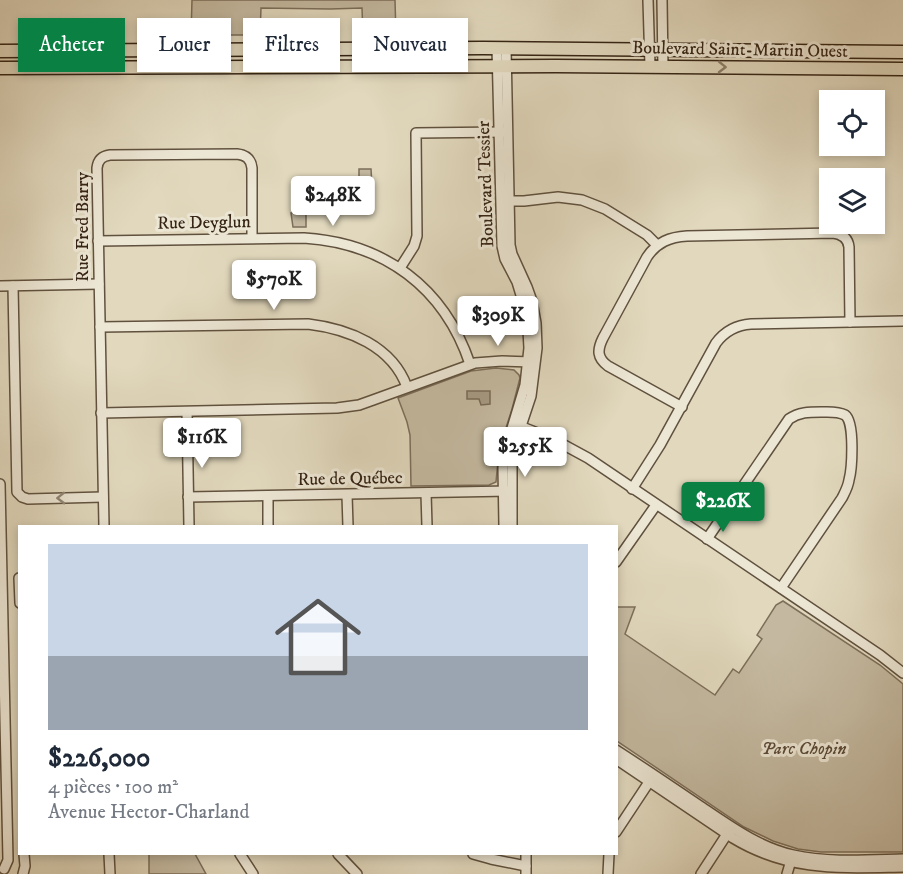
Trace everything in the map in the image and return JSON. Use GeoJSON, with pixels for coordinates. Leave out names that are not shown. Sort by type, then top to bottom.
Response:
{"type":"FeatureCollection","features":[{"type":"Feature","properties":{"kind":"main road","name":"Boulevard Saint-Martin Ouest"},"geometry":{"type":"LineString","coordinates":[[0,51],[502,48],[903,52]]}},
{"type":"Feature","properties":{"kind":"main road","name":"Boulevard Saint-Martin Ouest"},"geometry":{"type":"LineString","coordinates":[[0,68],[663,66],[903,69]]}},
{"type":"Feature","properties":{"kind":"street"},"geometry":{"type":"LineString","coordinates":[[648,0],[650,66]]}},
{"type":"Feature","properties":{"kind":"street"},"geometry":{"type":"LineString","coordinates":[[662,0],[663,66]]}},
{"type":"Feature","properties":{"kind":"street","name":"Boulevard Tessier"},"geometry":{"type":"LineString","coordinates":[[502,48],[505,201],[511,250],[527,287],[535,316],[537,338],[525,385],[504,525]]}},
{"type":"Feature","properties":{"kind":"street"},"geometry":{"type":"LineString","coordinates":[[400,268],[417,237],[416,133],[503,132]]}},
{"type":"Feature","properties":{"kind":"street","name":"Rue Fred Barry"},"geometry":{"type":"LineString","coordinates":[[104,525],[98,241],[98,166],[102,158],[110,155],[237,154],[244,156],[250,161],[252,168],[252,238]]}},
{"type":"Feature","properties":{"kind":"street"},"geometry":{"type":"LineString","coordinates":[[505,201],[570,197],[588,201],[647,235],[657,245]]}},
{"type":"Feature","properties":{"kind":"street"},"geometry":{"type":"LineString","coordinates":[[682,407],[608,366],[599,354],[603,338],[647,257],[657,245],[669,239],[687,236],[833,233],[842,235],[849,245],[850,322]]}},
{"type":"Feature","properties":{"kind":"street","name":"Rue Deyglun"},"geometry":{"type":"LineString","coordinates":[[98,241],[304,237],[334,241],[369,252],[400,268],[423,286],[439,305],[459,337],[470,364]]}},
{"type":"Feature","properties":{"kind":"street"},"geometry":{"type":"LineString","coordinates":[[0,286],[99,284]]}},
{"type":"Feature","properties":{"kind":"street"},"geometry":{"type":"LineString","coordinates":[[13,286],[16,487],[20,495],[28,499],[103,497]]}},
{"type":"Feature","properties":{"kind":"street"},"geometry":{"type":"LineString","coordinates":[[632,489],[655,454],[716,343],[731,329],[751,324],[903,321]]}},
{"type":"Feature","properties":{"kind":"street"},"geometry":{"type":"LineString","coordinates":[[100,327],[308,324],[330,327],[357,336],[380,352],[397,369],[407,387]]}},
{"type":"Feature","properties":{"kind":"street"},"geometry":{"type":"LineString","coordinates":[[101,413],[337,408],[365,403],[470,364],[486,361],[532,362]]}},
{"type":"Feature","properties":{"kind":"street"},"geometry":{"type":"LineString","coordinates":[[187,412],[189,525]]}},
{"type":"Feature","properties":{"kind":"street"},"geometry":{"type":"LineString","coordinates":[[707,538],[789,419],[803,412],[835,412],[845,415],[850,422],[851,432],[851,473],[848,486],[781,588]]}},
{"type":"Feature","properties":{"kind":"street"},"geometry":{"type":"LineString","coordinates":[[518,425],[546,435],[573,450],[781,588],[903,673]]}},
{"type":"Feature","properties":{"kind":"street"},"geometry":{"type":"LineString","coordinates":[[0,484],[8,860],[4,869]]}},
{"type":"Feature","properties":{"kind":"street","name":"Boulevard Tessier"},"geometry":{"type":"LineString","coordinates":[[508,491],[512,525]]}},
{"type":"Feature","properties":{"kind":"street","name":"Rue de Québec"},"geometry":{"type":"LineString","coordinates":[[188,497],[508,491]]}},
{"type":"Feature","properties":{"kind":"street"},"geometry":{"type":"LineString","coordinates":[[426,493],[427,525]]}},
{"type":"Feature","properties":{"kind":"street"},"geometry":{"type":"LineString","coordinates":[[347,495],[348,525]]}},
{"type":"Feature","properties":{"kind":"street"},"geometry":{"type":"LineString","coordinates":[[268,496],[268,525]]}},
{"type":"Feature","properties":{"kind":"street"},"geometry":{"type":"LineString","coordinates":[[618,559],[656,505]]}},
{"type":"Feature","properties":{"kind":"street"},"geometry":{"type":"LineString","coordinates":[[1,579],[18,578]]}},
{"type":"Feature","properties":{"kind":"street"},"geometry":{"type":"LineString","coordinates":[[618,752],[652,778],[761,853],[791,858],[831,860],[872,867],[903,867]]}},
{"type":"Feature","properties":{"kind":"street"},"geometry":{"type":"LineString","coordinates":[[618,760],[652,778]]}},
{"type":"Feature","properties":{"kind":"street"},"geometry":{"type":"LineString","coordinates":[[618,829],[652,778]]}},
{"type":"Feature","properties":{"kind":"street"},"geometry":{"type":"LineString","coordinates":[[701,874],[729,831]]}},
{"type":"Feature","properties":{"kind":"street"},"geometry":{"type":"LineString","coordinates":[[23,874],[24,855]]}},
{"type":"Feature","properties":{"kind":"street"},"geometry":{"type":"LineString","coordinates":[[109,855],[110,874]]}},
{"type":"Feature","properties":{"kind":"street"},"geometry":{"type":"LineString","coordinates":[[241,855],[253,874]]}},
{"type":"Feature","properties":{"kind":"street"},"geometry":{"type":"LineString","coordinates":[[339,855],[357,874]]}},
{"type":"Feature","properties":{"kind":"street"},"geometry":{"type":"LineString","coordinates":[[476,855],[526,870]]}},
{"type":"Feature","properties":{"kind":"street"},"geometry":{"type":"LineString","coordinates":[[608,874],[609,855]]}},
{"type":"Feature","properties":{"kind":"street"},"geometry":{"type":"LineString","coordinates":[[787,874],[791,858]]}},
{"type":"Feature","properties":{"kind":"street"},"geometry":{"type":"LineString","coordinates":[[872,867],[903,859]]}},
{"type":"Feature","properties":{"kind":"green space"},"geometry":{"type":"Polygon","coordinates":[[[192,0],[395,0],[396,18],[362,18],[362,8],[261,8],[261,18],[243,18],[243,35],[231,35],[231,18],[191,18],[192,0]]]}},
{"type":"Feature","properties":{"kind":"green space"},"geometry":{"type":"Polygon","coordinates":[[[359,169],[371,169],[372,186],[359,186],[359,169]]]}},
{"type":"Feature","properties":{"kind":"green space"},"geometry":{"type":"Polygon","coordinates":[[[291,213],[306,213],[306,227],[293,227],[291,213]]]}},
{"type":"Feature","properties":{"kind":"green space"},"geometry":{"type":"Polygon","coordinates":[[[496,368],[514,370],[520,378],[499,450],[496,482],[489,485],[411,486],[410,435],[398,398],[471,371],[496,368]]]}},
{"type":"Feature","properties":{"kind":"green space","name":"Parc Chopin"},"geometry":{"type":"Polygon","coordinates":[[[783,601],[880,665],[903,684],[903,852],[821,852],[798,849],[773,841],[744,827],[618,742],[618,607],[635,607],[625,634],[715,695],[733,669],[739,673],[762,639],[757,635],[776,605],[783,601]]]}},
{"type":"Feature","properties":{"kind":"green space"},"geometry":{"type":"Polygon","coordinates":[[[149,855],[196,855],[206,874],[149,874],[149,855]]]}},
{"type":"Feature","properties":{"kind":"shaded area"},"geometry":{"type":"Polygon","coordinates":[[[467,391],[490,391],[490,404],[481,405],[479,399],[467,399],[467,391]]]}}]}
